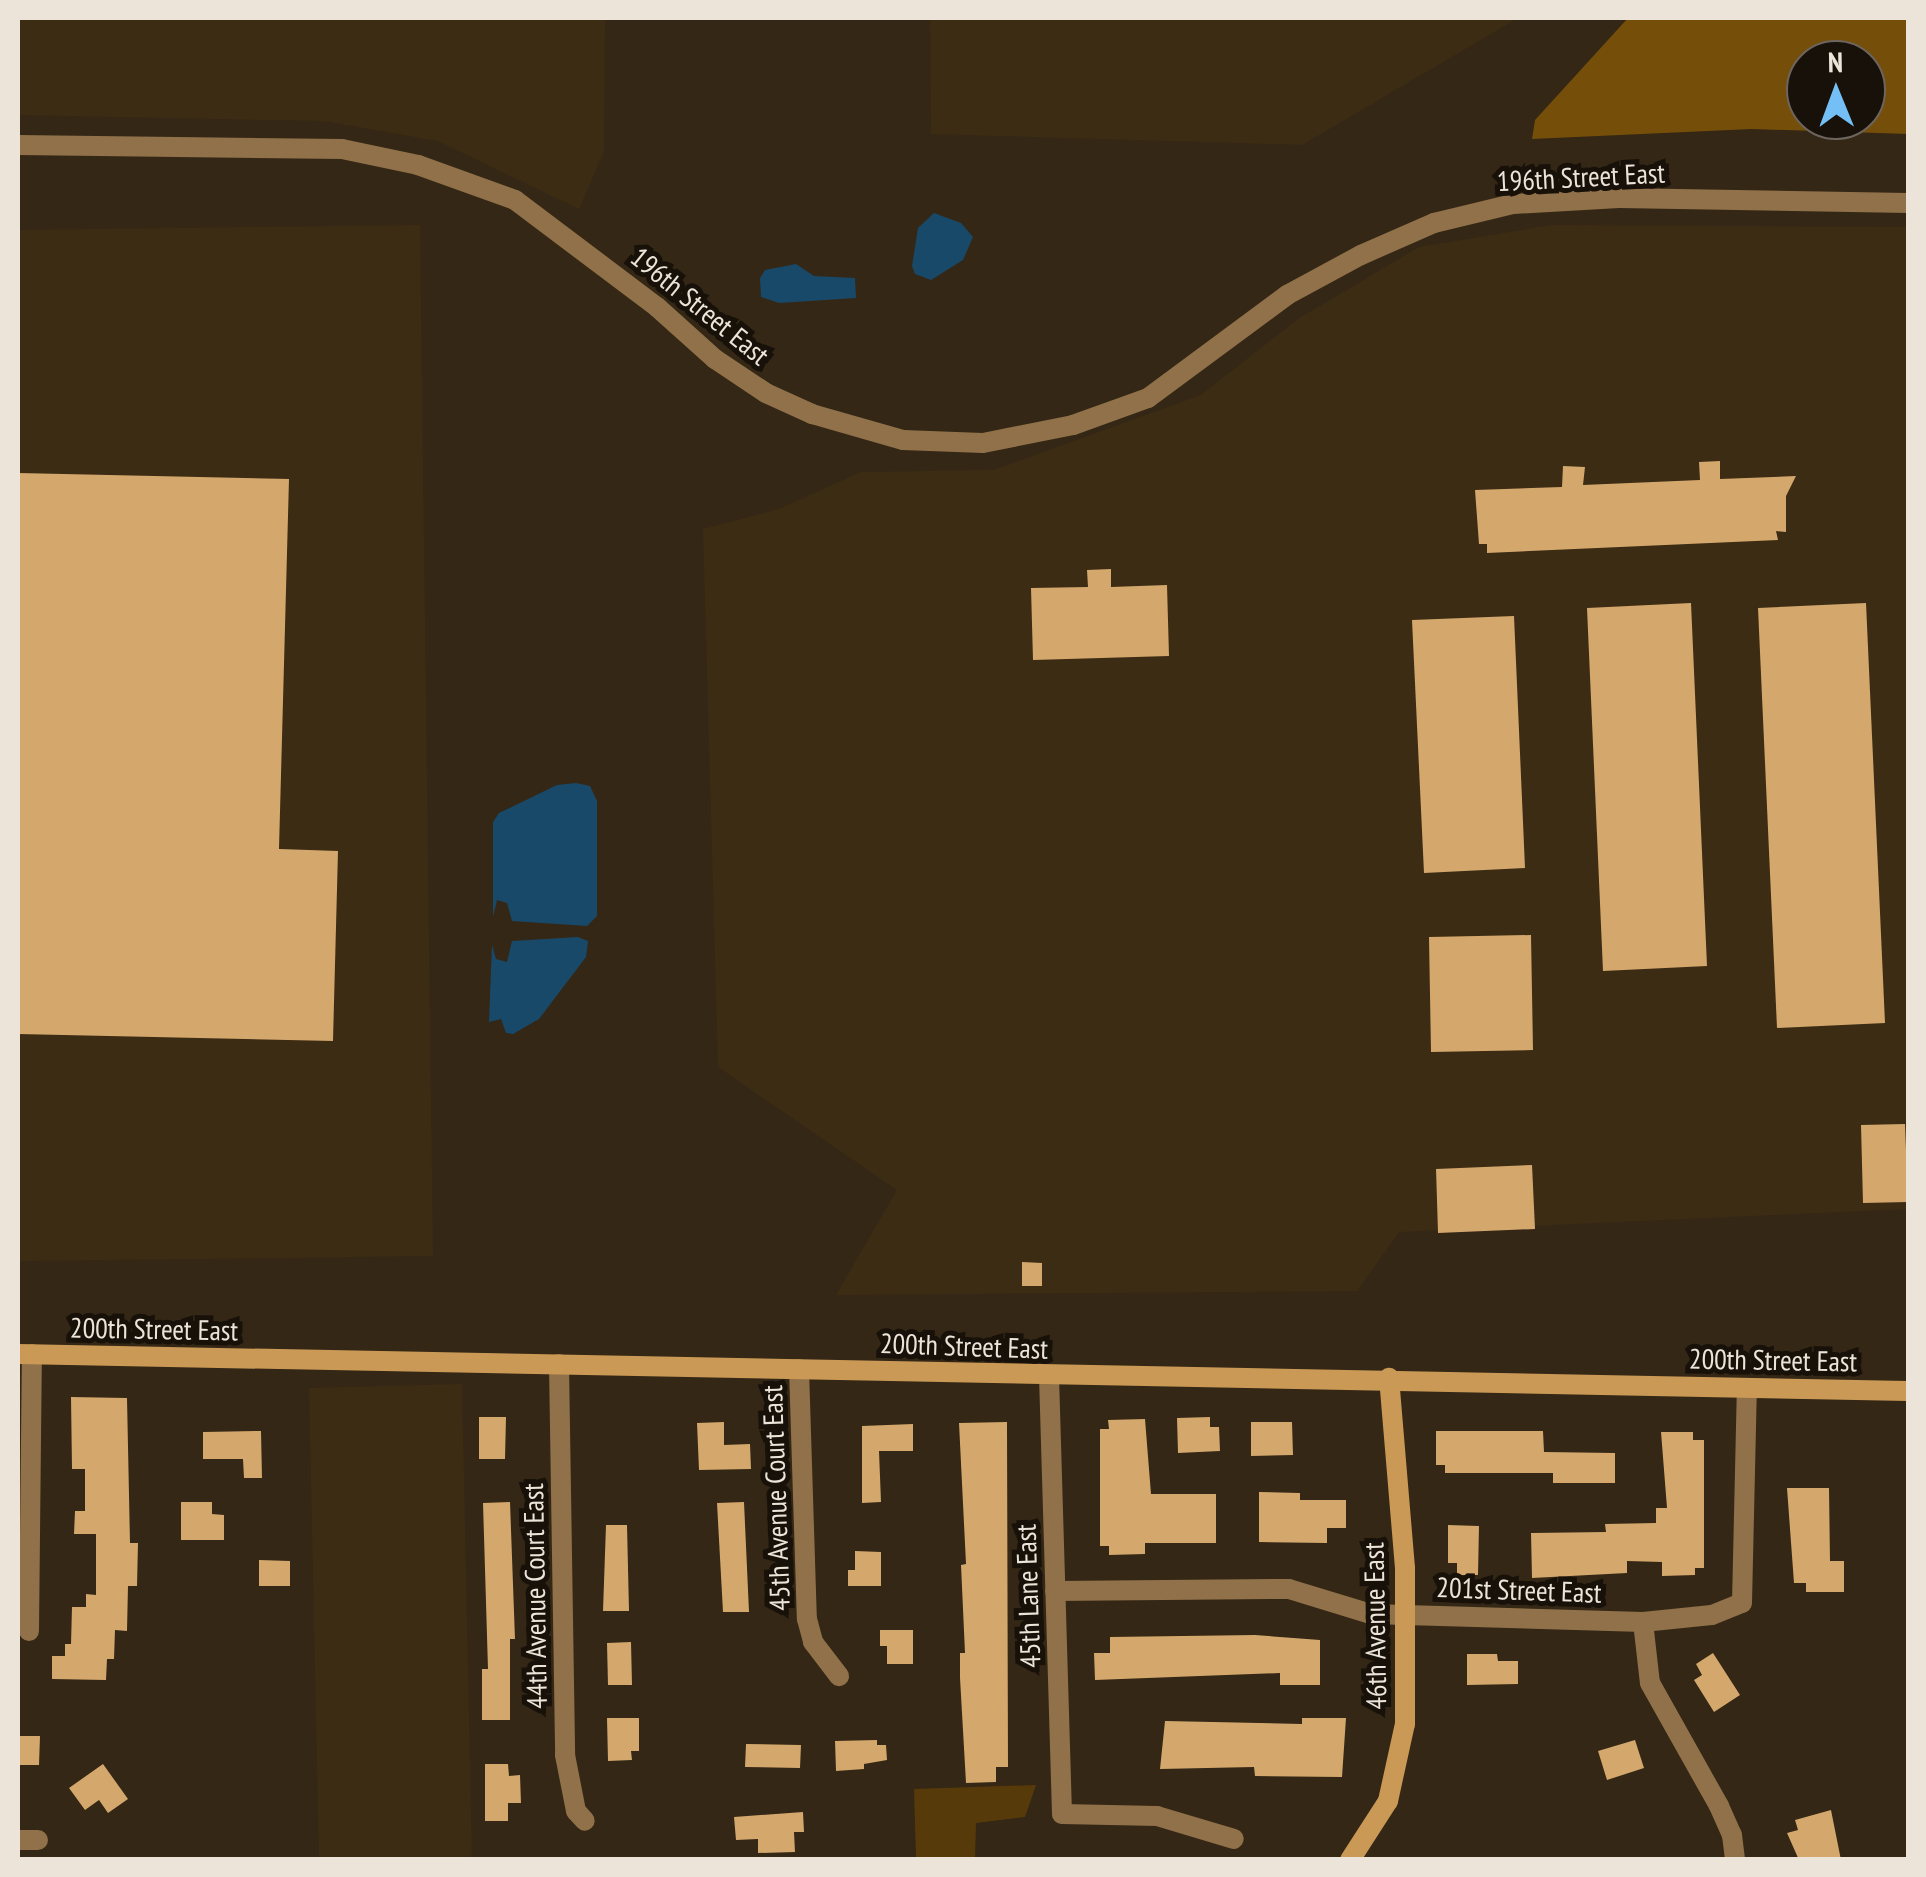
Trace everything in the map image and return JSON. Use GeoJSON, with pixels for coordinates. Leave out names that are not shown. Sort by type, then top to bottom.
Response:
{"type":"FeatureCollection","features":[{"type":"Feature","properties":{"kind":"street","name":"196th Street East"},"geometry":{"type":"LineString","coordinates":[[18,145],[342,149],[418,165],[515,200],[628,284],[715,360],[766,393],[812,414],[902,440],[967,442],[1072,425],[1148,398],[1287,296],[1360,254],[1434,222],[1513,204],[1619,198],[1908,204]]}},
{"type":"Feature","properties":{"kind":"street","name":"200th Street East"},"geometry":{"type":"LineString","coordinates":[[25,1354],[1908,1391]]}},
{"type":"Feature","properties":{"kind":"street"},"geometry":{"type":"LineString","coordinates":[[25,1354],[29,1631]]}},
{"type":"Feature","properties":{"kind":"street","name":"44th Avenue Court East"},"geometry":{"type":"LineString","coordinates":[[559,1364],[565,1755],[576,1811],[585,1822]]}},
{"type":"Feature","properties":{"kind":"street","name":"45th Avenue Court East"},"geometry":{"type":"LineString","coordinates":[[799,1369],[806,1620],[813,1642],[839,1676]]}},
{"type":"Feature","properties":{"kind":"street","name":"45th Lane East"},"geometry":{"type":"LineString","coordinates":[[1049,1376],[1062,1814],[1157,1816],[1234,1840]]}},
{"type":"Feature","properties":{"kind":"street","name":"46th Avenue East"},"geometry":{"type":"LineString","coordinates":[[1350,1860],[1388,1801],[1404,1724],[1407,1614],[1389,1378]]}},
{"type":"Feature","properties":{"kind":"street","name":"201st Street East"},"geometry":{"type":"LineString","coordinates":[[1056,1590],[1289,1589],[1371,1614],[1643,1622],[1712,1615],[1742,1603],[1746,1388]]}},
{"type":"Feature","properties":{"kind":"street"},"geometry":{"type":"LineString","coordinates":[[1643,1622],[1650,1682],[1732,1834],[1735,1860]]}},
{"type":"Feature","properties":{"kind":"shaded area"},"geometry":{"type":"Polygon","coordinates":[[[18,18],[605,18],[604,151],[579,209],[438,141],[324,121],[18,115],[18,18]]]}},
{"type":"Feature","properties":{"kind":"shaded area"},"geometry":{"type":"Polygon","coordinates":[[[930,18],[1518,18],[1302,145],[931,134],[930,18]]]}},
{"type":"Feature","properties":{"kind":"shaded area"},"geometry":{"type":"Polygon","coordinates":[[[1628,18],[1908,18],[1908,134],[1886,133],[1886,40],[1786,40],[1786,130],[1532,139],[1535,120],[1628,18]]]}},
{"type":"Feature","properties":{"kind":"shaded area"},"geometry":{"type":"Polygon","coordinates":[[[420,225],[433,1256],[18,1261],[18,230],[420,225]]]}},
{"type":"Feature","properties":{"kind":"shaded area"},"geometry":{"type":"Polygon","coordinates":[[[1551,225],[1908,227],[1908,1209],[1399,1232],[1357,1291],[836,1295],[897,1190],[718,1067],[703,529],[779,509],[861,472],[994,470],[1201,395],[1298,319],[1419,247],[1551,225]]]}},
{"type":"Feature","properties":{"kind":"shaded area"},"geometry":{"type":"Polygon","coordinates":[[[462,1384],[472,1859],[319,1859],[309,1388],[462,1384]]]}},
{"type":"Feature","properties":{"kind":"shaded area"},"geometry":{"type":"Polygon","coordinates":[[[1036,1785],[1025,1817],[976,1823],[975,1859],[916,1859],[914,1789],[1036,1785]]]}},
{"type":"Feature","properties":{"kind":"water"},"geometry":{"type":"Polygon","coordinates":[[[934,213],[961,223],[973,237],[963,260],[931,280],[915,274],[912,266],[918,228],[934,213]]]}},
{"type":"Feature","properties":{"kind":"water"},"geometry":{"type":"Polygon","coordinates":[[[796,264],[814,276],[855,278],[856,298],[779,303],[761,297],[760,278],[765,270],[796,264]]]}},
{"type":"Feature","properties":{"kind":"water"},"geometry":{"type":"Polygon","coordinates":[[[557,785],[590,786],[597,801],[597,916],[587,926],[512,921],[507,903],[497,900],[493,917],[493,822],[499,813],[557,785]]]}},
{"type":"Feature","properties":{"kind":"water"},"geometry":{"type":"Polygon","coordinates":[[[578,937],[588,941],[586,957],[539,1019],[513,1034],[506,1033],[501,1019],[489,1022],[492,945],[496,959],[507,962],[512,941],[578,937]]]}},
{"type":"Feature","properties":{"kind":"building"},"geometry":{"type":"Polygon","coordinates":[[[1720,461],[1720,479],[1796,476],[1786,496],[1786,532],[1776,531],[1778,540],[1487,553],[1487,544],[1479,544],[1475,490],[1562,487],[1563,466],[1585,467],[1583,485],[1700,480],[1699,462],[1720,461]]]}},
{"type":"Feature","properties":{"kind":"building"},"geometry":{"type":"Polygon","coordinates":[[[18,473],[289,479],[279,849],[338,851],[333,1041],[18,1034],[18,473]]]}},
{"type":"Feature","properties":{"kind":"building"},"geometry":{"type":"Polygon","coordinates":[[[1111,569],[1111,587],[1167,585],[1169,656],[1033,660],[1031,588],[1088,587],[1087,570],[1111,569]]]}},
{"type":"Feature","properties":{"kind":"building"},"geometry":{"type":"Polygon","coordinates":[[[1691,603],[1707,966],[1603,971],[1587,608],[1691,603]]]}},
{"type":"Feature","properties":{"kind":"building"},"geometry":{"type":"Polygon","coordinates":[[[1866,603],[1885,1023],[1777,1028],[1758,608],[1866,603]]]}},
{"type":"Feature","properties":{"kind":"building"},"geometry":{"type":"Polygon","coordinates":[[[1514,616],[1525,868],[1424,873],[1412,620],[1514,616]]]}},
{"type":"Feature","properties":{"kind":"building"},"geometry":{"type":"Polygon","coordinates":[[[1531,935],[1533,1050],[1431,1052],[1429,937],[1531,935]]]}},
{"type":"Feature","properties":{"kind":"building"},"geometry":{"type":"Polygon","coordinates":[[[1905,1124],[1908,1202],[1863,1203],[1861,1125],[1905,1124]]]}},
{"type":"Feature","properties":{"kind":"building"},"geometry":{"type":"Polygon","coordinates":[[[1532,1165],[1535,1229],[1438,1233],[1436,1169],[1532,1165]]]}},
{"type":"Feature","properties":{"kind":"building"},"geometry":{"type":"Polygon","coordinates":[[[1022,1262],[1042,1263],[1042,1286],[1022,1286],[1022,1262]]]}},
{"type":"Feature","properties":{"kind":"building"},"geometry":{"type":"Polygon","coordinates":[[[71,1397],[127,1398],[130,1543],[138,1543],[137,1586],[128,1586],[127,1631],[115,1630],[114,1659],[107,1659],[106,1680],[52,1679],[52,1656],[65,1656],[65,1644],[71,1644],[72,1607],[86,1607],[86,1594],[96,1595],[96,1534],[74,1534],[75,1511],[85,1511],[85,1469],[72,1469],[71,1397]]]}},
{"type":"Feature","properties":{"kind":"building"},"geometry":{"type":"Polygon","coordinates":[[[479,1417],[506,1417],[505,1459],[479,1459],[479,1417]]]}},
{"type":"Feature","properties":{"kind":"building"},"geometry":{"type":"Polygon","coordinates":[[[1210,1417],[1210,1427],[1219,1427],[1220,1451],[1178,1453],[1177,1418],[1210,1417]]]}},
{"type":"Feature","properties":{"kind":"building"},"geometry":{"type":"Polygon","coordinates":[[[1145,1419],[1151,1494],[1216,1494],[1216,1543],[1145,1543],[1145,1554],[1109,1555],[1109,1546],[1100,1546],[1100,1429],[1109,1429],[1108,1420],[1145,1419]]]}},
{"type":"Feature","properties":{"kind":"building"},"geometry":{"type":"Polygon","coordinates":[[[724,1422],[724,1445],[750,1444],[751,1469],[699,1470],[697,1423],[724,1422]]]}},
{"type":"Feature","properties":{"kind":"building"},"geometry":{"type":"Polygon","coordinates":[[[1007,1422],[1008,1767],[996,1767],[996,1782],[966,1783],[960,1653],[965,1653],[961,1565],[966,1564],[959,1423],[1007,1422]]]}},
{"type":"Feature","properties":{"kind":"building"},"geometry":{"type":"Polygon","coordinates":[[[1251,1422],[1292,1422],[1293,1455],[1251,1456],[1251,1422]]]}},
{"type":"Feature","properties":{"kind":"building"},"geometry":{"type":"Polygon","coordinates":[[[913,1424],[913,1451],[879,1451],[881,1502],[862,1503],[862,1426],[913,1424]]]}},
{"type":"Feature","properties":{"kind":"building"},"geometry":{"type":"Polygon","coordinates":[[[261,1431],[262,1478],[244,1478],[243,1459],[203,1459],[203,1432],[261,1431]]]}},
{"type":"Feature","properties":{"kind":"building"},"geometry":{"type":"Polygon","coordinates":[[[1436,1431],[1543,1431],[1544,1452],[1615,1453],[1615,1483],[1553,1483],[1553,1473],[1445,1473],[1445,1465],[1436,1465],[1436,1431]]]}},
{"type":"Feature","properties":{"kind":"building"},"geometry":{"type":"Polygon","coordinates":[[[1661,1432],[1693,1432],[1693,1440],[1704,1440],[1704,1568],[1695,1568],[1695,1575],[1662,1576],[1662,1562],[1627,1561],[1627,1573],[1532,1578],[1531,1533],[1606,1532],[1605,1524],[1656,1523],[1656,1508],[1667,1508],[1661,1432]]]}},
{"type":"Feature","properties":{"kind":"building"},"geometry":{"type":"Polygon","coordinates":[[[1787,1488],[1829,1488],[1830,1561],[1844,1561],[1844,1592],[1806,1592],[1806,1583],[1794,1583],[1787,1488]]]}},
{"type":"Feature","properties":{"kind":"building"},"geometry":{"type":"Polygon","coordinates":[[[1259,1492],[1300,1493],[1300,1500],[1346,1500],[1346,1528],[1327,1528],[1327,1543],[1259,1542],[1259,1492]]]}},
{"type":"Feature","properties":{"kind":"building"},"geometry":{"type":"Polygon","coordinates":[[[181,1502],[212,1502],[212,1514],[224,1515],[224,1540],[181,1540],[181,1502]]]}},
{"type":"Feature","properties":{"kind":"building"},"geometry":{"type":"Polygon","coordinates":[[[510,1502],[515,1639],[510,1639],[510,1720],[482,1720],[482,1669],[488,1669],[483,1503],[510,1502]]]}},
{"type":"Feature","properties":{"kind":"building"},"geometry":{"type":"Polygon","coordinates":[[[744,1502],[749,1612],[723,1612],[717,1503],[744,1502]]]}},
{"type":"Feature","properties":{"kind":"building"},"geometry":{"type":"Polygon","coordinates":[[[606,1525],[627,1525],[629,1611],[603,1611],[606,1525]]]}},
{"type":"Feature","properties":{"kind":"building"},"geometry":{"type":"Polygon","coordinates":[[[1448,1525],[1479,1526],[1478,1575],[1457,1575],[1457,1563],[1448,1563],[1448,1525]]]}},
{"type":"Feature","properties":{"kind":"building"},"geometry":{"type":"Polygon","coordinates":[[[855,1551],[881,1552],[881,1586],[848,1586],[848,1570],[855,1570],[855,1551]]]}},
{"type":"Feature","properties":{"kind":"building"},"geometry":{"type":"Polygon","coordinates":[[[259,1560],[290,1561],[290,1586],[259,1586],[259,1560]]]}},
{"type":"Feature","properties":{"kind":"building"},"geometry":{"type":"Polygon","coordinates":[[[880,1630],[913,1630],[913,1664],[887,1664],[887,1646],[880,1646],[880,1630]]]}},
{"type":"Feature","properties":{"kind":"building"},"geometry":{"type":"Polygon","coordinates":[[[1255,1635],[1320,1640],[1320,1685],[1280,1685],[1280,1673],[1095,1680],[1094,1653],[1110,1653],[1110,1637],[1255,1635]]]}},
{"type":"Feature","properties":{"kind":"building"},"geometry":{"type":"Polygon","coordinates":[[[631,1642],[632,1685],[608,1685],[607,1643],[631,1642]]]}},
{"type":"Feature","properties":{"kind":"building"},"geometry":{"type":"Polygon","coordinates":[[[1713,1653],[1740,1695],[1714,1712],[1694,1680],[1702,1675],[1696,1664],[1713,1653]]]}},
{"type":"Feature","properties":{"kind":"building"},"geometry":{"type":"Polygon","coordinates":[[[1467,1654],[1497,1654],[1498,1661],[1518,1661],[1518,1684],[1467,1685],[1467,1654]]]}},
{"type":"Feature","properties":{"kind":"building"},"geometry":{"type":"Polygon","coordinates":[[[607,1718],[639,1718],[639,1751],[631,1751],[632,1760],[608,1761],[607,1718]]]}},
{"type":"Feature","properties":{"kind":"building"},"geometry":{"type":"Polygon","coordinates":[[[1302,1718],[1346,1718],[1342,1777],[1255,1776],[1254,1767],[1160,1769],[1165,1721],[1302,1724],[1302,1718]]]}},
{"type":"Feature","properties":{"kind":"building"},"geometry":{"type":"Polygon","coordinates":[[[18,1736],[40,1736],[39,1765],[18,1765],[18,1736]]]}},
{"type":"Feature","properties":{"kind":"building"},"geometry":{"type":"Polygon","coordinates":[[[877,1740],[877,1745],[886,1745],[887,1760],[864,1764],[864,1769],[836,1771],[835,1741],[877,1740]]]}},
{"type":"Feature","properties":{"kind":"building"},"geometry":{"type":"Polygon","coordinates":[[[1635,1740],[1644,1768],[1607,1780],[1598,1751],[1635,1740]]]}},
{"type":"Feature","properties":{"kind":"building"},"geometry":{"type":"Polygon","coordinates":[[[746,1744],[801,1745],[800,1768],[745,1767],[746,1744]]]}},
{"type":"Feature","properties":{"kind":"building"},"geometry":{"type":"Polygon","coordinates":[[[103,1764],[128,1799],[108,1813],[99,1800],[85,1810],[69,1788],[103,1764]]]}},
{"type":"Feature","properties":{"kind":"building"},"geometry":{"type":"Polygon","coordinates":[[[485,1764],[508,1764],[509,1776],[520,1775],[521,1803],[508,1803],[508,1821],[485,1821],[485,1764]]]}},
{"type":"Feature","properties":{"kind":"building"},"geometry":{"type":"Polygon","coordinates":[[[1831,1810],[1841,1860],[1799,1860],[1787,1833],[1798,1830],[1795,1820],[1831,1810]]]}},
{"type":"Feature","properties":{"kind":"building"},"geometry":{"type":"Polygon","coordinates":[[[803,1812],[804,1832],[794,1832],[795,1852],[758,1853],[758,1839],[736,1840],[734,1817],[803,1812]]]}}]}
